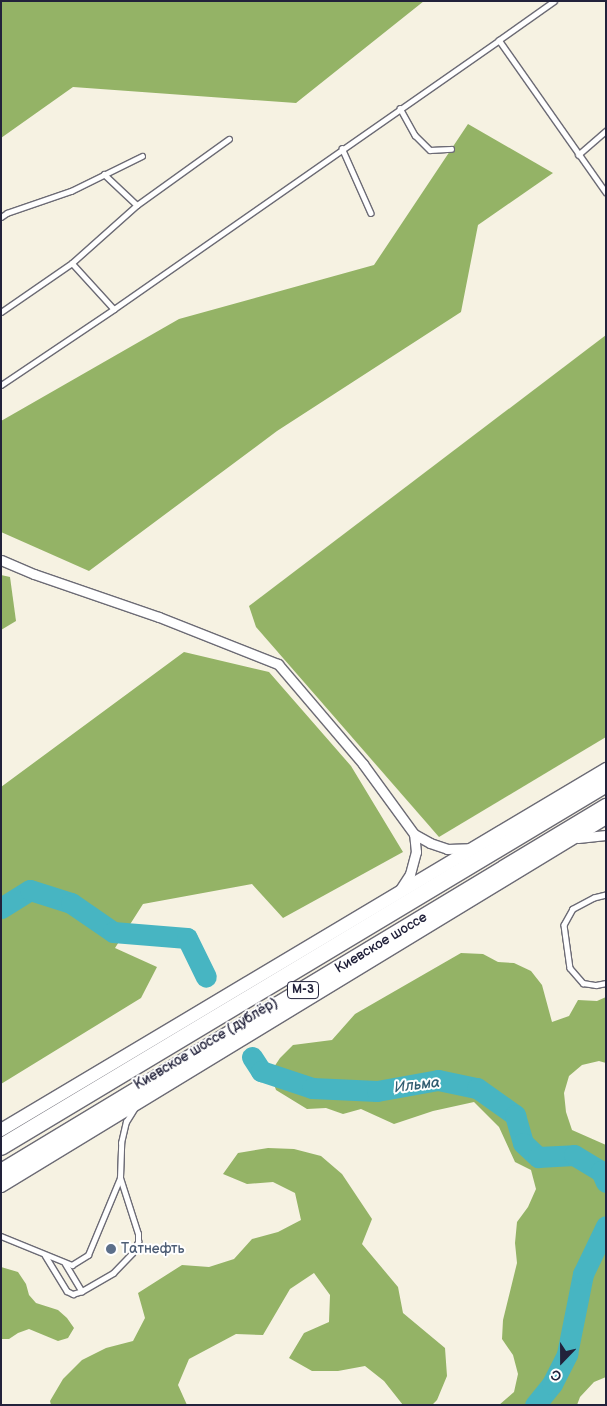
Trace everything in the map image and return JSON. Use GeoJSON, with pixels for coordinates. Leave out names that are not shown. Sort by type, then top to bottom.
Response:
{"type":"FeatureCollection","features":[{"type":"Feature","properties":{"kind":"highway","name":"Киевское шоссе"},"geometry":{"type":"LineString","coordinates":[[1,1147],[606,784]]}},
{"type":"Feature","properties":{"kind":"highway","name":"Киевское шоссе"},"geometry":{"type":"LineString","coordinates":[[1,1172],[568,835],[606,807]]}},
{"type":"Feature","properties":{"kind":"main road"},"geometry":{"type":"LineString","coordinates":[[1,1130],[470,848],[606,769]]}},
{"type":"Feature","properties":{"kind":"main road"},"geometry":{"type":"LineString","coordinates":[[568,835],[606,818]]}},
{"type":"Feature","properties":{"kind":"main road","name":"Киевское шоссе (дублёр)"},"geometry":{"type":"LineString","coordinates":[[1,1186],[494,886],[568,835]]}},
{"type":"Feature","properties":{"kind":"street"},"geometry":{"type":"LineString","coordinates":[[1,560],[34,574],[159,617],[278,664],[363,764],[414,834],[430,843],[447,849],[470,848]]}},
{"type":"Feature","properties":{"kind":"street"},"geometry":{"type":"LineString","coordinates":[[398,891],[410,874],[416,852],[414,834]]}},
{"type":"Feature","properties":{"kind":"street"},"geometry":{"type":"LineString","coordinates":[[568,835],[606,835]]}},
{"type":"Feature","properties":{"kind":"lane"},"geometry":{"type":"LineString","coordinates":[[1,385],[114,309],[554,1]]}},
{"type":"Feature","properties":{"kind":"lane"},"geometry":{"type":"LineString","coordinates":[[498,40],[606,192]]}},
{"type":"Feature","properties":{"kind":"lane"},"geometry":{"type":"LineString","coordinates":[[400,108],[415,135],[430,150],[451,149]]}},
{"type":"Feature","properties":{"kind":"lane"},"geometry":{"type":"LineString","coordinates":[[578,155],[606,131]]}},
{"type":"Feature","properties":{"kind":"lane"},"geometry":{"type":"LineString","coordinates":[[1,312],[72,263],[137,205],[228,139]]}},
{"type":"Feature","properties":{"kind":"lane"},"geometry":{"type":"LineString","coordinates":[[342,148],[371,213]]}},
{"type":"Feature","properties":{"kind":"lane"},"geometry":{"type":"LineString","coordinates":[[1,217],[7,213],[70,190],[142,156]]}},
{"type":"Feature","properties":{"kind":"lane"},"geometry":{"type":"LineString","coordinates":[[104,174],[137,205]]}},
{"type":"Feature","properties":{"kind":"lane"},"geometry":{"type":"LineString","coordinates":[[72,263],[114,309]]}},
{"type":"Feature","properties":{"kind":"lane"},"geometry":{"type":"LineString","coordinates":[[606,895],[594,898],[573,909],[564,925],[570,968],[583,983],[596,985],[606,983]]}},
{"type":"Feature","properties":{"kind":"lane"},"geometry":{"type":"LineString","coordinates":[[44,1254],[67,1291],[73,1294],[82,1291],[113,1273],[132,1253],[138,1242],[137,1229],[120,1178],[121,1143],[126,1122],[138,1102]]}},
{"type":"Feature","properties":{"kind":"lane"},"geometry":{"type":"LineString","coordinates":[[1,1236],[72,1266],[88,1255],[120,1178]]}},
{"type":"Feature","properties":{"kind":"lane"},"geometry":{"type":"LineString","coordinates":[[64,1262],[82,1291]]}},
{"type":"Feature","properties":{"kind":"green space"},"geometry":{"type":"Polygon","coordinates":[[[1,1],[424,1],[296,103],[73,87],[1,138],[1,1]]]}},
{"type":"Feature","properties":{"kind":"green space"},"geometry":{"type":"Polygon","coordinates":[[[468,124],[553,173],[478,225],[461,312],[277,431],[89,571],[1,532],[1,421],[179,319],[374,265],[468,124]]]}},
{"type":"Feature","properties":{"kind":"green space"},"geometry":{"type":"Polygon","coordinates":[[[606,335],[606,737],[439,837],[256,627],[249,606],[606,335]]]}},
{"type":"Feature","properties":{"kind":"green space"},"geometry":{"type":"Polygon","coordinates":[[[1,575],[10,577],[16,621],[1,630],[1,575]]]}},
{"type":"Feature","properties":{"kind":"green space"},"geometry":{"type":"Polygon","coordinates":[[[184,652],[269,672],[351,766],[403,852],[283,918],[252,884],[143,904],[115,948],[157,967],[141,998],[1,1084],[1,787],[184,652]]]}},
{"type":"Feature","properties":{"kind":"green space"},"geometry":{"type":"Polygon","coordinates":[[[461,953],[483,954],[498,962],[514,963],[531,971],[542,985],[552,1022],[569,1016],[578,1000],[597,1001],[606,997],[606,1063],[599,1061],[582,1065],[569,1076],[564,1093],[566,1112],[572,1130],[606,1145],[606,1377],[594,1382],[580,1397],[577,1405],[499,1405],[514,1392],[518,1374],[513,1355],[502,1339],[503,1320],[517,1263],[515,1243],[517,1222],[528,1207],[536,1189],[531,1170],[515,1162],[499,1127],[474,1102],[433,1111],[394,1124],[361,1109],[343,1114],[326,1108],[307,1109],[276,1090],[270,1073],[280,1058],[293,1045],[332,1040],[355,1014],[461,953]]]}},
{"type":"Feature","properties":{"kind":"green space"},"geometry":{"type":"Polygon","coordinates":[[[268,1148],[294,1149],[321,1156],[342,1174],[372,1219],[362,1244],[398,1287],[403,1313],[445,1348],[447,1376],[437,1400],[432,1405],[403,1405],[384,1381],[365,1366],[338,1371],[312,1371],[289,1358],[304,1333],[329,1322],[330,1295],[314,1273],[290,1289],[263,1335],[236,1334],[189,1359],[178,1385],[187,1405],[51,1405],[50,1401],[63,1379],[82,1360],[106,1348],[133,1341],[145,1318],[138,1293],[182,1265],[209,1267],[234,1259],[252,1239],[278,1232],[301,1220],[295,1193],[273,1182],[247,1184],[223,1174],[238,1153],[268,1148]]]}},
{"type":"Feature","properties":{"kind":"green space"},"geometry":{"type":"Polygon","coordinates":[[[1,1267],[18,1272],[26,1284],[29,1295],[36,1303],[58,1310],[67,1318],[74,1328],[68,1338],[58,1341],[29,1329],[9,1339],[1,1339],[1,1267]]]}},
{"type":"Feature","properties":{"kind":"waterway","name":"Ильма"},"geometry":{"type":"LineString","coordinates":[[1,908],[30,890],[71,903],[113,932],[187,938],[206,977]]}},
{"type":"Feature","properties":{"kind":"waterway","name":"Ильма"},"geometry":{"type":"LineString","coordinates":[[252,1057],[261,1071],[312,1088],[377,1091],[438,1080],[477,1088],[515,1115],[523,1143],[538,1157],[574,1155],[601,1171],[606,1182]]}},
{"type":"Feature","properties":{"kind":"waterway","name":"Ильма"},"geometry":{"type":"LineString","coordinates":[[535,1405],[552,1384],[567,1354],[583,1274],[606,1226]]}},
{"type":"Feature","properties":{"kind":"place","name":"Татнефть"},"geometry":{"type":"Point","coordinates":[111,1249]}}]}
